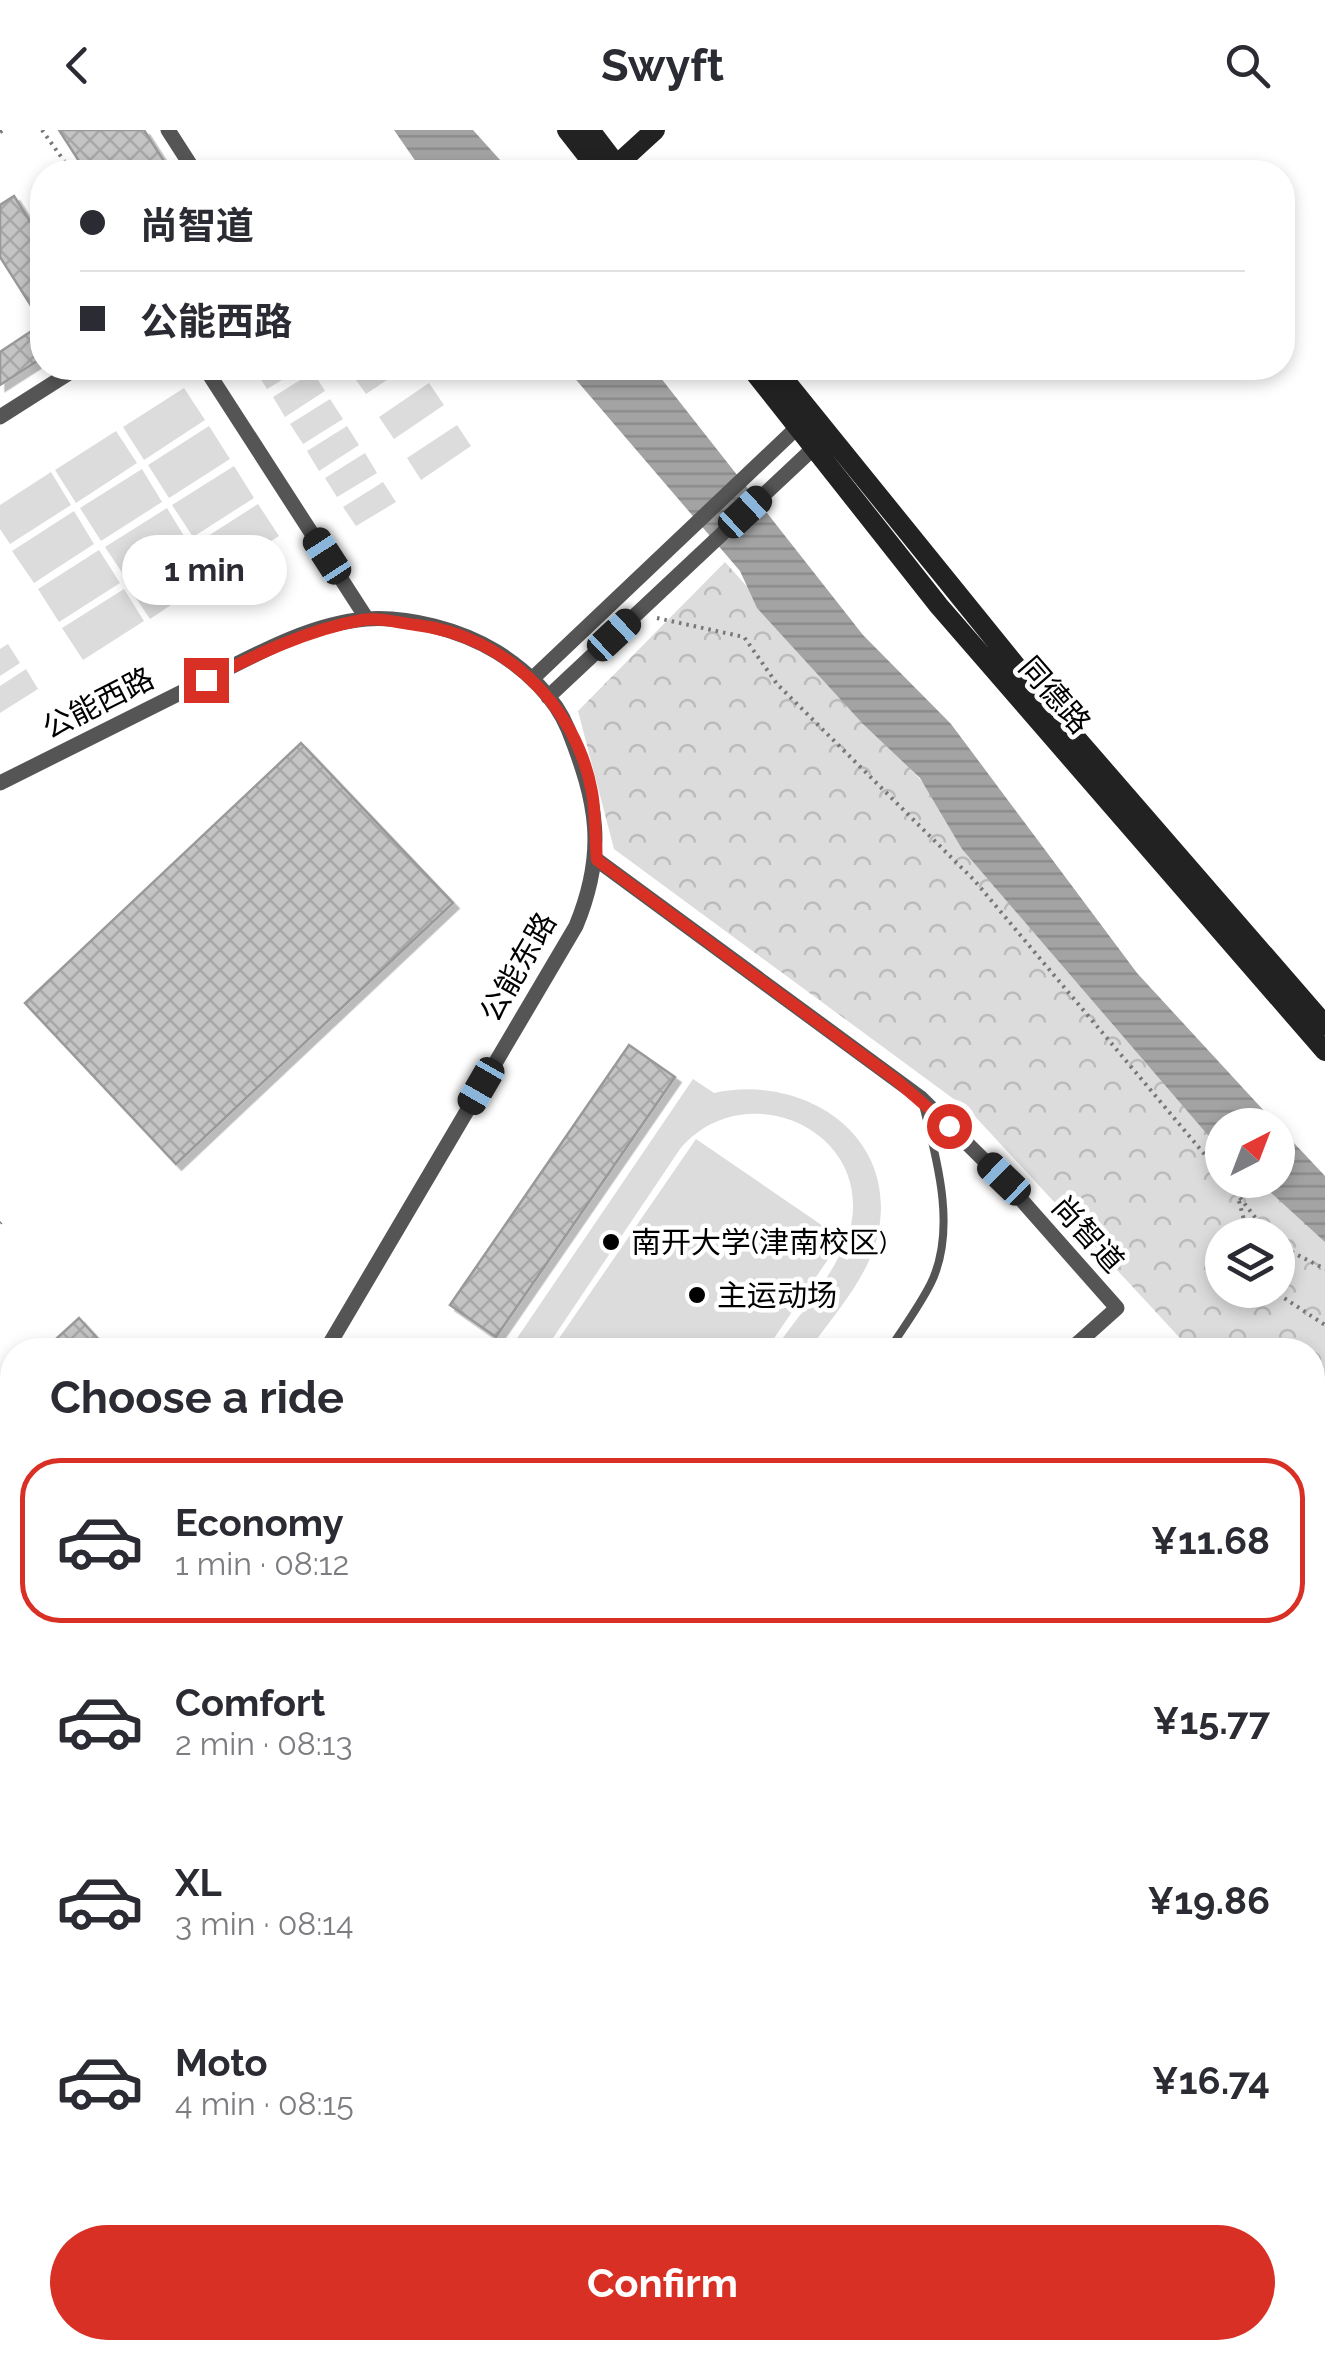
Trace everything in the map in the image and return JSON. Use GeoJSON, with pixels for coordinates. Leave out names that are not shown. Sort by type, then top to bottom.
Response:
{"type":"FeatureCollection","features":[{"type":"Feature","properties":{"kind":"main road"},"geometry":{"type":"LineString","coordinates":[[567,130],[592,136],[606,160]]}},
{"type":"Feature","properties":{"kind":"main road"},"geometry":{"type":"LineString","coordinates":[[624,160],[655,130]]}},
{"type":"Feature","properties":{"kind":"main road","name":"同德路"},"geometry":{"type":"LineString","coordinates":[[763,380],[804,421],[1024,705],[1325,1051]]}},
{"type":"Feature","properties":{"kind":"main road","name":"同德路"},"geometry":{"type":"LineString","coordinates":[[781,380],[804,421]]}},
{"type":"Feature","properties":{"kind":"main road","name":"同德路"},"geometry":{"type":"LineString","coordinates":[[820,442],[1325,1025]]}},
{"type":"Feature","properties":{"kind":"street"},"geometry":{"type":"LineString","coordinates":[[168,130],[187,160]]}},
{"type":"Feature","properties":{"kind":"street"},"geometry":{"type":"LineString","coordinates":[[0,417],[57,380]]}},
{"type":"Feature","properties":{"kind":"street"},"geometry":{"type":"LineString","coordinates":[[214,380],[367,619]]}},
{"type":"Feature","properties":{"kind":"street"},"geometry":{"type":"LineString","coordinates":[[532,679],[804,421]]}},
{"type":"Feature","properties":{"kind":"street"},"geometry":{"type":"LineString","coordinates":[[548,697],[820,442]]}},
{"type":"Feature","properties":{"kind":"street","name":"公能西路"},"geometry":{"type":"LineString","coordinates":[[0,783],[264,651],[314,632],[367,619],[433,627],[473,638],[532,679],[548,697]]}},
{"type":"Feature","properties":{"kind":"street","name":"公能东路"},"geometry":{"type":"LineString","coordinates":[[333,1338],[576,926],[597,860],[592,790],[563,717],[548,697]]}},
{"type":"Feature","properties":{"kind":"street","name":"尚智道"},"geometry":{"type":"LineString","coordinates":[[597,860],[922,1098],[1004,1179],[1117,1308],[1083,1338]]}},
{"type":"Feature","properties":{"kind":"lane"},"geometry":{"type":"LineString","coordinates":[[896,1338],[933,1280],[941,1244],[940,1172],[922,1098]]}},
{"type":"Feature","properties":{"kind":"path"},"geometry":{"type":"LineString","coordinates":[[42,130],[63,160]]}},
{"type":"Feature","properties":{"kind":"path"},"geometry":{"type":"LineString","coordinates":[[636,614],[744,637],[777,684],[974,880],[1205,1155]]}},
{"type":"Feature","properties":{"kind":"path"},"geometry":{"type":"LineString","coordinates":[[1295,1253],[1325,1270]]}},
{"type":"Feature","properties":{"kind":"path"},"geometry":{"type":"LineString","coordinates":[[1295,1305],[1325,1325]]}},
{"type":"Feature","properties":{"kind":"green space"},"geometry":{"type":"Polygon","coordinates":[[[261,380],[282,380],[267,389],[261,380]]]}},
{"type":"Feature","properties":{"kind":"green space"},"geometry":{"type":"Polygon","coordinates":[[[300,380],[318,380],[325,391],[285,417],[273,397],[300,380]]]}},
{"type":"Feature","properties":{"kind":"green space"},"geometry":{"type":"Polygon","coordinates":[[[356,380],[387,380],[366,394],[356,380]]]}},
{"type":"Feature","properties":{"kind":"green space"},"geometry":{"type":"Polygon","coordinates":[[[429,383],[444,405],[394,439],[379,417],[429,383]]]}},
{"type":"Feature","properties":{"kind":"green space"},"geometry":{"type":"Polygon","coordinates":[[[184,388],[205,420],[144,460],[123,427],[184,388]]]}},
{"type":"Feature","properties":{"kind":"green space"},"geometry":{"type":"Polygon","coordinates":[[[330,399],[343,419],[303,444],[290,424],[330,399]]]}},
{"type":"Feature","properties":{"kind":"green space"},"geometry":{"type":"Polygon","coordinates":[[[457,425],[471,446],[421,480],[407,458],[457,425]]]}},
{"type":"Feature","properties":{"kind":"green space"},"geometry":{"type":"Polygon","coordinates":[[[209,426],[230,459],[169,498],[148,465],[209,426]]]}},
{"type":"Feature","properties":{"kind":"green space"},"geometry":{"type":"Polygon","coordinates":[[[347,426],[359,445],[319,471],[307,451],[347,426]]]}},
{"type":"Feature","properties":{"kind":"green space"},"geometry":{"type":"Polygon","coordinates":[[[116,431],[137,463],[76,503],[55,470],[116,431]]]}},
{"type":"Feature","properties":{"kind":"green space"},"geometry":{"type":"Polygon","coordinates":[[[365,453],[377,473],[337,497],[325,478],[365,453]]]}},
{"type":"Feature","properties":{"kind":"green space"},"geometry":{"type":"Polygon","coordinates":[[[234,466],[254,498],[193,537],[172,505],[234,466]]]}},
{"type":"Feature","properties":{"kind":"green space"},"geometry":{"type":"Polygon","coordinates":[[[142,469],[162,502],[101,541],[80,508],[142,469]]]}},
{"type":"Feature","properties":{"kind":"green space"},"geometry":{"type":"Polygon","coordinates":[[[51,472],[71,505],[10,544],[0,529],[0,505],[51,472]]]}},
{"type":"Feature","properties":{"kind":"green space"},"geometry":{"type":"Polygon","coordinates":[[[383,482],[396,502],[356,526],[343,507],[383,482]]]}},
{"type":"Feature","properties":{"kind":"green space"},"geometry":{"type":"Polygon","coordinates":[[[258,504],[279,536],[218,575],[197,543],[258,504]]]}},
{"type":"Feature","properties":{"kind":"green space"},"geometry":{"type":"Polygon","coordinates":[[[167,508],[187,541],[127,580],[105,547],[167,508]]]}},
{"type":"Feature","properties":{"kind":"green space"},"geometry":{"type":"Polygon","coordinates":[[[74,511],[94,544],[34,583],[12,551],[74,511]]]}},
{"type":"Feature","properties":{"kind":"green space"},"geometry":{"type":"Polygon","coordinates":[[[190,547],[210,579],[150,619],[128,586],[190,547]]]}},
{"type":"Feature","properties":{"kind":"green space"},"geometry":{"type":"Polygon","coordinates":[[[99,550],[120,583],[59,622],[38,589],[99,550]]]}},
{"type":"Feature","properties":{"kind":"green space"},"geometry":{"type":"Polygon","coordinates":[[[725,562],[1215,1108],[1205,1108],[1205,1198],[1295,1198],[1325,1231],[1325,1338],[1180,1338],[970,1111],[614,849],[578,711],[725,562]]]}},
{"type":"Feature","properties":{"kind":"green space"},"geometry":{"type":"Polygon","coordinates":[[[124,589],[144,621],[83,660],[62,628],[124,589]]]}},
{"type":"Feature","properties":{"kind":"green space"},"geometry":{"type":"Polygon","coordinates":[[[8,644],[20,663],[0,676],[0,649],[8,644]]]}},
{"type":"Feature","properties":{"kind":"green space"},"geometry":{"type":"Polygon","coordinates":[[[26,669],[38,689],[0,713],[0,686],[26,669]]]}},
{"type":"Feature","properties":{"kind":"green space","name":"主运动场"},"geometry":{"type":"Polygon","coordinates":[[[693,1079],[714,1093],[748,1089],[781,1093],[812,1103],[839,1120],[860,1142],[875,1170],[881,1202],[872,1253],[848,1297],[818,1338],[783,1338],[839,1257],[851,1225],[852,1191],[842,1162],[822,1139],[797,1122],[767,1115],[736,1116],[706,1127],[680,1149],[553,1338],[517,1338],[693,1079]]]}},
{"type":"Feature","properties":{"kind":"green space","name":"主运动场"},"geometry":{"type":"Polygon","coordinates":[[[696,1139],[842,1239],[774,1338],[559,1338],[696,1139]]]}},
{"type":"Feature","properties":{"kind":"shaded area"},"geometry":{"type":"Polygon","coordinates":[[[394,130],[473,130],[500,160],[415,160],[394,130]]]}},
{"type":"Feature","properties":{"kind":"shaded area"},"geometry":{"type":"Polygon","coordinates":[[[576,380],[662,380],[863,635],[951,724],[1137,973],[1261,1108],[1205,1108],[1205,1132],[962,849],[920,778],[863,724],[757,608],[740,571],[576,380]]]}},
{"type":"Feature","properties":{"kind":"shaded area"},"geometry":{"type":"Polygon","coordinates":[[[1295,1144],[1325,1176],[1325,1242],[1277,1198],[1295,1198],[1295,1144]]]}},
{"type":"Feature","properties":{"kind":"building"},"geometry":{"type":"Polygon","coordinates":[[[59,130],[144,130],[163,160],[78,160],[59,130]]]}},
{"type":"Feature","properties":{"kind":"building"},"geometry":{"type":"Polygon","coordinates":[[[14,196],[30,221],[30,304],[0,257],[0,205],[14,196]]]}},
{"type":"Feature","properties":{"kind":"building"},"geometry":{"type":"Polygon","coordinates":[[[30,332],[30,366],[0,385],[0,352],[30,332]]]}},
{"type":"Feature","properties":{"kind":"building"},"geometry":{"type":"Polygon","coordinates":[[[301,743],[453,903],[176,1164],[25,1003],[301,743]]]}},
{"type":"Feature","properties":{"kind":"building"},"geometry":{"type":"Polygon","coordinates":[[[629,1045],[675,1077],[496,1337],[450,1305],[629,1045]]]}},
{"type":"Feature","properties":{"kind":"building"},"geometry":{"type":"Polygon","coordinates":[[[79,1318],[97,1338],[57,1338],[79,1318]]]}},
{"type":"Feature","properties":{"kind":"place","name":"南开大学(津南校区)"},"geometry":{"type":"Point","coordinates":[611,1242]}},
{"type":"Feature","properties":{"kind":"place","name":"主运动场"},"geometry":{"type":"Point","coordinates":[697,1295]}},
{"type":"Feature","properties":{"kind":"route"},"geometry":{"type":"LineString","coordinates":[[206,680],[314,632],[367,619],[433,627],[473,638],[508,659],[532,679],[563,717],[592,790],[597,860],[922,1098],[949,1126]]}}]}
